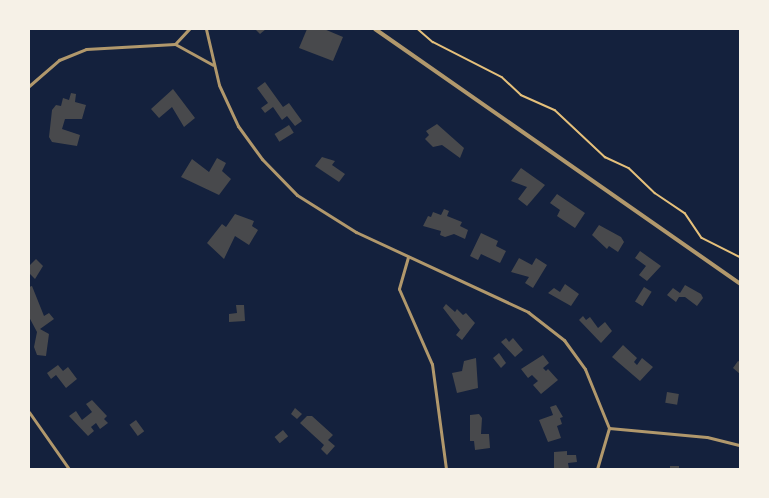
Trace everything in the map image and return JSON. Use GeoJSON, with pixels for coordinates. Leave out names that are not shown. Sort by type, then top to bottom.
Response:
{"type":"FeatureCollection","features":[{"type":"Feature","properties":{"kind":"street"},"geometry":{"type":"LineString","coordinates":[[175,44],[189,29]]}},
{"type":"Feature","properties":{"kind":"street"},"geometry":{"type":"LineString","coordinates":[[206,29],[213,64],[238,126],[275,174],[327,216],[408,257],[528,312],[554,330],[585,369],[609,428],[597,469]]}},
{"type":"Feature","properties":{"kind":"street"},"geometry":{"type":"LineString","coordinates":[[375,29],[740,284]]}},
{"type":"Feature","properties":{"kind":"street"},"geometry":{"type":"LineString","coordinates":[[29,86],[59,60],[86,49],[175,44],[213,64]]}},
{"type":"Feature","properties":{"kind":"street"},"geometry":{"type":"LineString","coordinates":[[408,257],[399,289],[432,364],[446,469]]}},
{"type":"Feature","properties":{"kind":"street"},"geometry":{"type":"LineString","coordinates":[[29,412],[69,469]]}},
{"type":"Feature","properties":{"kind":"street"},"geometry":{"type":"LineString","coordinates":[[609,428],[707,437],[740,445]]}},
{"type":"Feature","properties":{"kind":"path"},"geometry":{"type":"LineString","coordinates":[[418,29],[433,42],[502,77],[521,95],[554,110],[605,157],[629,168],[655,193],[685,213],[702,238],[740,257]]}},
{"type":"Feature","properties":{"kind":"building"},"geometry":{"type":"Polygon","coordinates":[[[255,29],[266,29],[260,34],[255,29]]]}},
{"type":"Feature","properties":{"kind":"building"},"geometry":{"type":"Polygon","coordinates":[[[307,29],[324,29],[343,37],[333,61],[299,48],[307,29]]]}},
{"type":"Feature","properties":{"kind":"building"},"geometry":{"type":"Polygon","coordinates":[[[265,82],[283,107],[289,103],[302,121],[295,126],[287,116],[282,120],[273,107],[265,113],[261,108],[268,103],[257,88],[265,82]]]}},
{"type":"Feature","properties":{"kind":"building"},"geometry":{"type":"Polygon","coordinates":[[[173,89],[195,118],[184,127],[172,107],[159,118],[151,109],[173,89]]]}},
{"type":"Feature","properties":{"kind":"building"},"geometry":{"type":"Polygon","coordinates":[[[71,93],[76,94],[75,102],[86,105],[82,119],[65,119],[62,129],[80,135],[77,146],[52,142],[49,137],[52,110],[56,105],[61,106],[63,98],[69,100],[71,93]]]}},
{"type":"Feature","properties":{"kind":"building"},"geometry":{"type":"Polygon","coordinates":[[[437,124],[464,148],[460,158],[442,145],[433,147],[425,139],[429,135],[426,131],[437,124]]]}},
{"type":"Feature","properties":{"kind":"building"},"geometry":{"type":"Polygon","coordinates":[[[289,125],[294,133],[279,142],[275,134],[289,125]]]}},
{"type":"Feature","properties":{"kind":"building"},"geometry":{"type":"Polygon","coordinates":[[[322,157],[335,161],[332,165],[345,174],[339,182],[315,166],[322,157]]]}},
{"type":"Feature","properties":{"kind":"building"},"geometry":{"type":"Polygon","coordinates":[[[217,158],[226,163],[222,171],[231,179],[219,195],[181,177],[192,159],[209,172],[217,158]]]}},
{"type":"Feature","properties":{"kind":"building"},"geometry":{"type":"Polygon","coordinates":[[[521,168],[545,185],[527,206],[518,199],[527,187],[511,181],[521,168]]]}},
{"type":"Feature","properties":{"kind":"building"},"geometry":{"type":"Polygon","coordinates":[[[557,194],[585,213],[575,228],[557,216],[560,210],[550,203],[557,194]]]}},
{"type":"Feature","properties":{"kind":"building"},"geometry":{"type":"Polygon","coordinates":[[[444,209],[449,211],[447,216],[462,222],[460,226],[468,230],[465,239],[454,234],[445,237],[440,235],[441,231],[423,226],[428,216],[431,217],[433,212],[441,215],[444,209]]]}},
{"type":"Feature","properties":{"kind":"building"},"geometry":{"type":"Polygon","coordinates":[[[235,214],[254,221],[252,226],[258,230],[249,245],[235,236],[224,259],[207,243],[222,224],[226,227],[235,214]]]}},
{"type":"Feature","properties":{"kind":"building"},"geometry":{"type":"Polygon","coordinates":[[[599,225],[621,237],[624,242],[618,252],[609,246],[607,249],[592,235],[599,225]]]}},
{"type":"Feature","properties":{"kind":"building"},"geometry":{"type":"Polygon","coordinates":[[[481,233],[498,241],[496,246],[506,251],[500,263],[481,254],[478,260],[470,256],[481,233]]]}},
{"type":"Feature","properties":{"kind":"building"},"geometry":{"type":"Polygon","coordinates":[[[640,251],[661,266],[647,281],[639,275],[646,266],[635,258],[640,251]]]}},
{"type":"Feature","properties":{"kind":"building"},"geometry":{"type":"Polygon","coordinates":[[[519,258],[532,265],[536,258],[547,265],[533,288],[525,283],[529,277],[511,272],[519,258]]]}},
{"type":"Feature","properties":{"kind":"building"},"geometry":{"type":"Polygon","coordinates":[[[36,259],[43,266],[35,279],[29,273],[29,266],[36,259]]]}},
{"type":"Feature","properties":{"kind":"building"},"geometry":{"type":"Polygon","coordinates":[[[565,284],[579,294],[571,306],[548,293],[554,288],[560,292],[565,284]]]}},
{"type":"Feature","properties":{"kind":"building"},"geometry":{"type":"Polygon","coordinates":[[[685,285],[701,294],[703,298],[697,306],[685,297],[679,297],[676,302],[667,295],[673,288],[680,293],[685,285]]]}},
{"type":"Feature","properties":{"kind":"building"},"geometry":{"type":"Polygon","coordinates":[[[32,286],[44,316],[49,313],[54,319],[40,329],[49,334],[46,356],[37,355],[34,347],[37,332],[29,317],[29,287],[32,286]]]}},
{"type":"Feature","properties":{"kind":"building"},"geometry":{"type":"Polygon","coordinates":[[[644,287],[652,292],[643,306],[635,301],[644,287]]]}},
{"type":"Feature","properties":{"kind":"building"},"geometry":{"type":"Polygon","coordinates":[[[446,304],[455,312],[457,309],[463,315],[466,313],[475,323],[462,340],[456,335],[460,330],[443,308],[446,304]]]}},
{"type":"Feature","properties":{"kind":"building"},"geometry":{"type":"Polygon","coordinates":[[[236,305],[244,305],[245,321],[229,322],[229,314],[237,313],[236,305]]]}},
{"type":"Feature","properties":{"kind":"building"},"geometry":{"type":"Polygon","coordinates":[[[583,316],[586,320],[590,317],[598,328],[605,322],[612,331],[601,343],[579,320],[583,316]]]}},
{"type":"Feature","properties":{"kind":"building"},"geometry":{"type":"Polygon","coordinates":[[[506,338],[509,342],[513,338],[523,350],[515,357],[501,342],[506,338]]]}},
{"type":"Feature","properties":{"kind":"building"},"geometry":{"type":"Polygon","coordinates":[[[623,345],[637,358],[634,362],[637,365],[642,358],[653,367],[640,381],[612,357],[623,345]]]}},
{"type":"Feature","properties":{"kind":"building"},"geometry":{"type":"Polygon","coordinates":[[[499,353],[506,363],[501,368],[493,358],[499,353]]]}},
{"type":"Feature","properties":{"kind":"building"},"geometry":{"type":"Polygon","coordinates":[[[543,355],[549,363],[543,368],[546,371],[548,369],[558,380],[541,394],[533,385],[538,381],[532,375],[528,378],[521,369],[543,355]]]}},
{"type":"Feature","properties":{"kind":"building"},"geometry":{"type":"Polygon","coordinates":[[[476,358],[478,388],[457,393],[452,373],[462,371],[464,361],[476,358]]]}},
{"type":"Feature","properties":{"kind":"building"},"geometry":{"type":"Polygon","coordinates":[[[738,361],[740,362],[740,374],[733,368],[738,361]]]}},
{"type":"Feature","properties":{"kind":"building"},"geometry":{"type":"Polygon","coordinates":[[[58,365],[63,371],[68,367],[77,379],[66,388],[56,375],[51,379],[47,373],[58,365]]]}},
{"type":"Feature","properties":{"kind":"building"},"geometry":{"type":"Polygon","coordinates":[[[667,392],[679,394],[677,405],[665,403],[667,392]]]}},
{"type":"Feature","properties":{"kind":"building"},"geometry":{"type":"Polygon","coordinates":[[[92,400],[107,416],[104,419],[108,423],[100,429],[96,423],[91,427],[94,431],[88,436],[69,416],[76,411],[82,420],[92,412],[86,404],[92,400]]]}},
{"type":"Feature","properties":{"kind":"building"},"geometry":{"type":"Polygon","coordinates":[[[556,405],[563,417],[560,418],[562,424],[557,426],[561,438],[548,442],[539,420],[553,415],[550,407],[556,405]]]}},
{"type":"Feature","properties":{"kind":"building"},"geometry":{"type":"Polygon","coordinates":[[[295,408],[302,414],[297,419],[291,414],[295,408]]]}},
{"type":"Feature","properties":{"kind":"building"},"geometry":{"type":"Polygon","coordinates":[[[479,414],[482,418],[481,434],[489,434],[490,448],[475,450],[474,441],[470,441],[470,415],[479,414]]]}},
{"type":"Feature","properties":{"kind":"building"},"geometry":{"type":"Polygon","coordinates":[[[307,416],[312,416],[333,435],[328,440],[335,446],[327,455],[321,449],[324,445],[300,423],[307,416]]]}},
{"type":"Feature","properties":{"kind":"building"},"geometry":{"type":"Polygon","coordinates":[[[136,420],[144,431],[138,436],[130,425],[136,420]]]}},
{"type":"Feature","properties":{"kind":"building"},"geometry":{"type":"Polygon","coordinates":[[[283,430],[288,436],[280,443],[275,437],[283,430]]]}},
{"type":"Feature","properties":{"kind":"building"},"geometry":{"type":"Polygon","coordinates":[[[567,451],[567,455],[576,455],[577,462],[568,463],[569,469],[554,469],[554,452],[567,451]]]}},
{"type":"Feature","properties":{"kind":"building"},"geometry":{"type":"Polygon","coordinates":[[[670,466],[679,466],[679,469],[670,469],[670,466]]]}}]}
